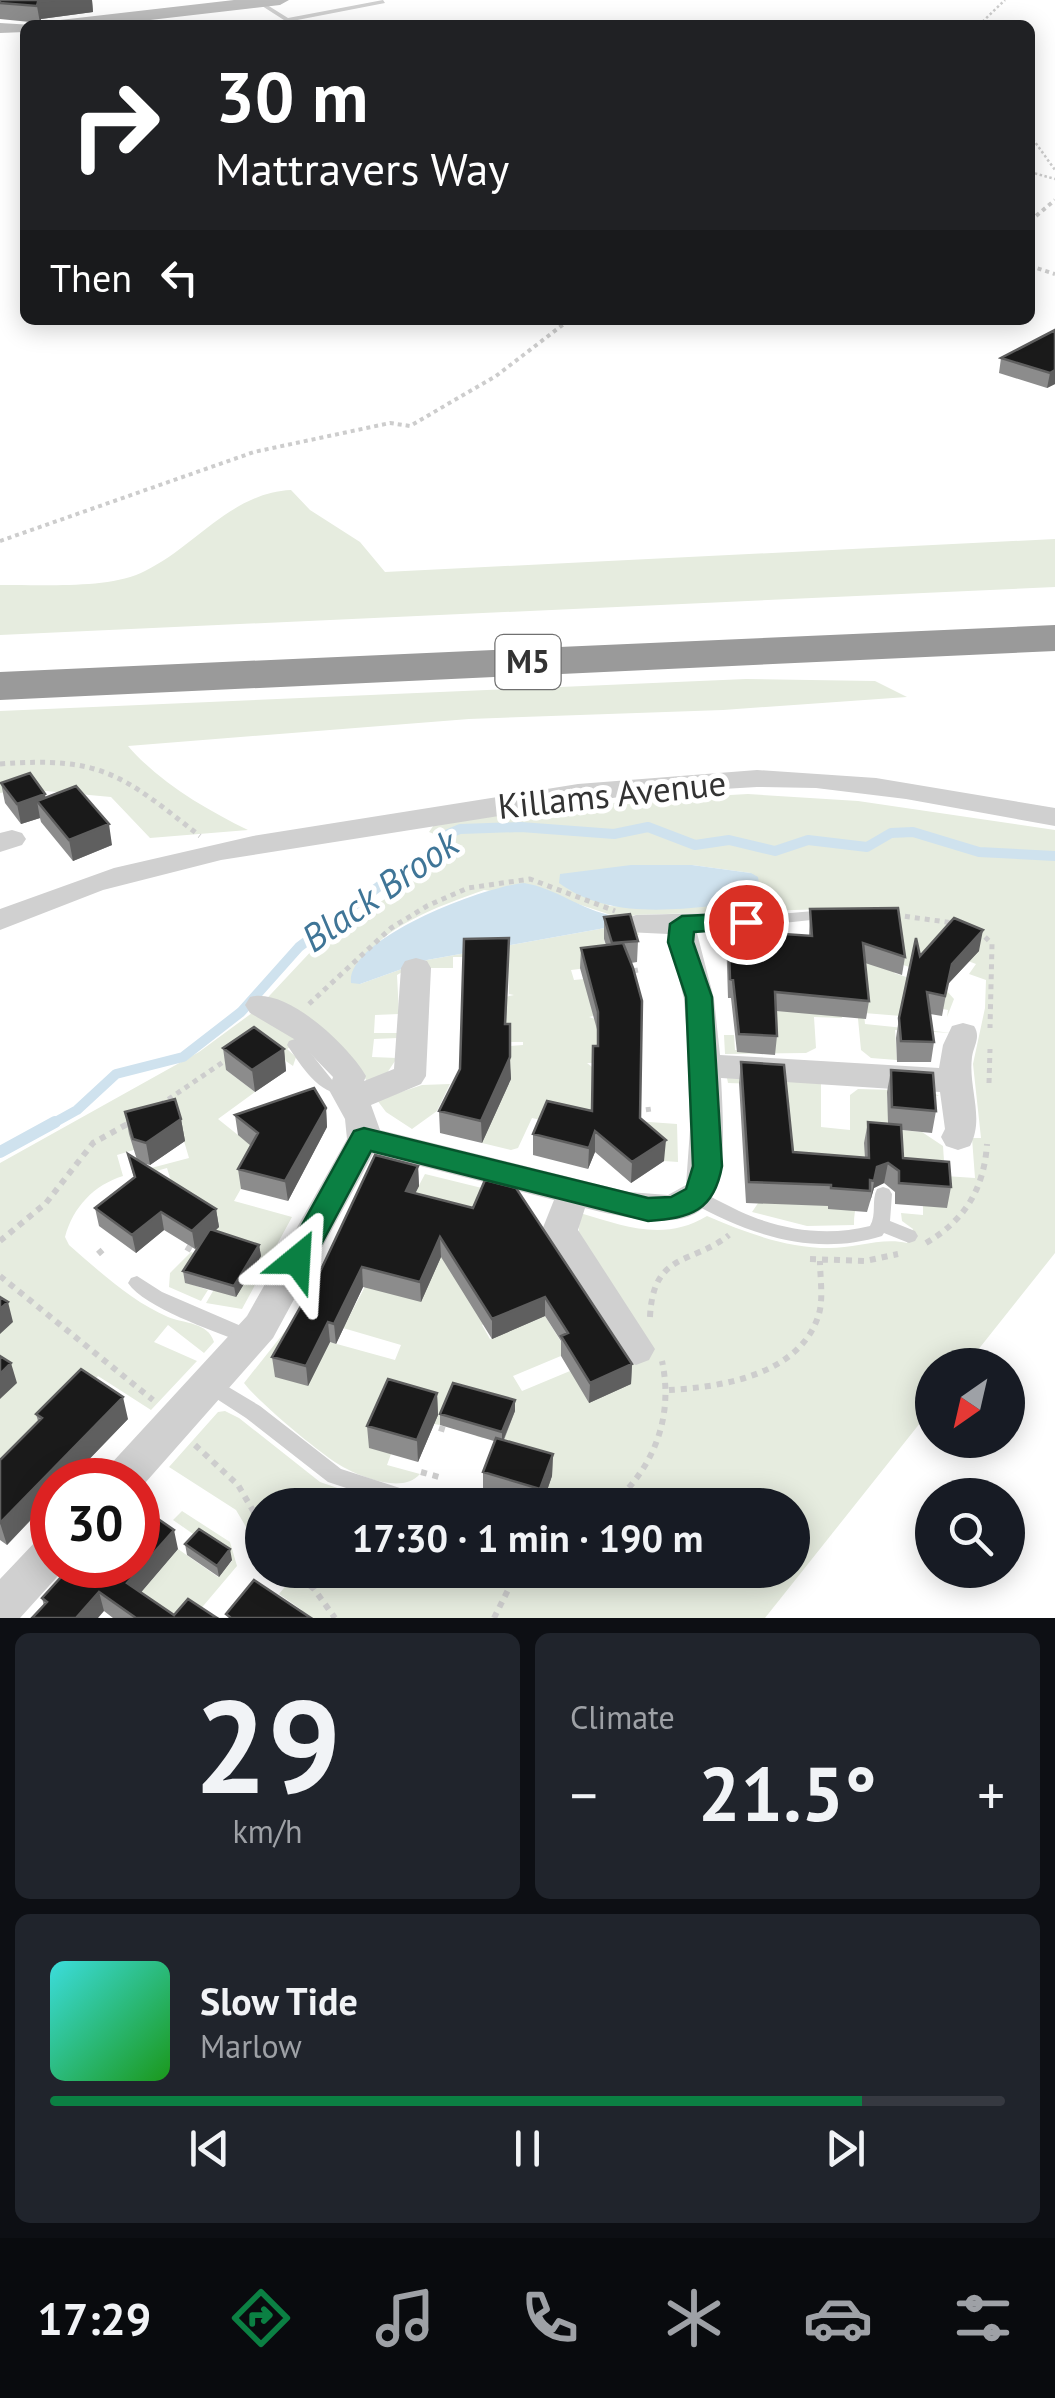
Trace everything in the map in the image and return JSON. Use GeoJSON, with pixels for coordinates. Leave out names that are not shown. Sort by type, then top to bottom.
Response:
{"type":"FeatureCollection","features":[{"type":"Feature","properties":{"kind":"highway","name":"M5"},"geometry":{"type":"LineString","coordinates":[[0,654],[1055,607]]}},
{"type":"Feature","properties":{"kind":"highway","name":"M5"},"geometry":{"type":"LineString","coordinates":[[0,686],[1055,638]]}},
{"type":"Feature","properties":{"kind":"main road"},"geometry":{"type":"LineString","coordinates":[[106,20],[271,2]]}},
{"type":"Feature","properties":{"kind":"street","name":"Killams Avenue"},"geometry":{"type":"LineString","coordinates":[[0,920],[34,904],[126,873],[222,852],[600,790],[693,782],[814,780],[917,792],[1055,817]]}},
{"type":"Feature","properties":{"kind":"street"},"geometry":{"type":"LineString","coordinates":[[628,918],[682,924],[746,922]]}},
{"type":"Feature","properties":{"kind":"street"},"geometry":{"type":"LineString","coordinates":[[364,1139],[648,1210],[676,1208],[696,1197],[704,1188],[708,1172],[699,997],[680,942],[682,924]]}},
{"type":"Feature","properties":{"kind":"street"},"geometry":{"type":"LineString","coordinates":[[348,1095],[410,1076],[416,968]]}},
{"type":"Feature","properties":{"kind":"street"},"geometry":{"type":"LineString","coordinates":[[142,1458],[250,1338],[274,1304],[364,1139],[362,1119],[348,1095],[350,1076],[333,1053],[308,1030],[261,1004]]}},
{"type":"Feature","properties":{"kind":"street"},"geometry":{"type":"LineString","coordinates":[[972,1139],[962,1130],[956,1081],[957,1048],[981,1037]]}},
{"type":"Feature","properties":{"kind":"street"},"geometry":{"type":"LineString","coordinates":[[702,1065],[956,1081]]}},
{"type":"Feature","properties":{"kind":"street"},"geometry":{"type":"LineString","coordinates":[[574,1192],[560,1230],[562,1239],[636,1349]]}},
{"type":"Feature","properties":{"kind":"street"},"geometry":{"type":"LineString","coordinates":[[0,1609],[30,1577]]}},
{"type":"Feature","properties":{"kind":"lane"},"geometry":{"type":"LineString","coordinates":[[271,2],[287,20],[383,2]]}},
{"type":"Feature","properties":{"kind":"lane"},"geometry":{"type":"LineString","coordinates":[[746,922],[847,916]]}},
{"type":"Feature","properties":{"kind":"lane"},"geometry":{"type":"LineString","coordinates":[[295,1045],[327,1085],[348,1095]]}},
{"type":"Feature","properties":{"kind":"lane"},"geometry":{"type":"LineString","coordinates":[[881,1224],[883,1194]]}},
{"type":"Feature","properties":{"kind":"lane"},"geometry":{"type":"LineString","coordinates":[[696,1197],[756,1225],[802,1236],[860,1236],[881,1224]]}},
{"type":"Feature","properties":{"kind":"lane"},"geometry":{"type":"LineString","coordinates":[[881,1224],[910,1236]]}},
{"type":"Feature","properties":{"kind":"lane"},"geometry":{"type":"LineString","coordinates":[[136,1283],[156,1297],[250,1338]]}},
{"type":"Feature","properties":{"kind":"lane"},"geometry":{"type":"LineString","coordinates":[[210,1384],[254,1412],[335,1476],[373,1488]]}},
{"type":"Feature","properties":{"kind":"path"},"geometry":{"type":"LineString","coordinates":[[984,20],[1006,0]]}},
{"type":"Feature","properties":{"kind":"path"},"geometry":{"type":"LineString","coordinates":[[1035,142],[1055,170]]}},
{"type":"Feature","properties":{"kind":"path"},"geometry":{"type":"LineString","coordinates":[[1035,217],[1055,200]]}},
{"type":"Feature","properties":{"kind":"path"},"geometry":{"type":"LineString","coordinates":[[0,541],[254,452],[390,424],[410,426],[496,376],[562,325]]}},
{"type":"Feature","properties":{"kind":"path"},"geometry":{"type":"LineString","coordinates":[[0,764],[63,760],[91,764],[154,801],[222,852]]}},
{"type":"Feature","properties":{"kind":"path"},"geometry":{"type":"LineString","coordinates":[[300,1012],[390,930],[434,904],[472,889],[508,879],[547,882],[581,902],[628,918]]}},
{"type":"Feature","properties":{"kind":"path"},"geometry":{"type":"LineString","coordinates":[[879,913],[966,924],[988,937],[992,944],[981,1037],[989,1088]]}},
{"type":"Feature","properties":{"kind":"path"},"geometry":{"type":"LineString","coordinates":[[158,1106],[235,1054]]}},
{"type":"Feature","properties":{"kind":"path"},"geometry":{"type":"LineString","coordinates":[[0,1241],[46,1202],[92,1144],[143,1116]]}},
{"type":"Feature","properties":{"kind":"path"},"geometry":{"type":"LineString","coordinates":[[806,1258],[820,1262],[881,1259],[940,1236],[964,1214],[978,1194],[985,1170],[972,1139]]}},
{"type":"Feature","properties":{"kind":"path"},"geometry":{"type":"LineString","coordinates":[[714,1228],[746,1241]]}},
{"type":"Feature","properties":{"kind":"path"},"geometry":{"type":"LineString","coordinates":[[98,1254],[106,1247]]}},
{"type":"Feature","properties":{"kind":"path"},"geometry":{"type":"LineString","coordinates":[[669,1390],[752,1375],[784,1360],[805,1340],[818,1316],[820,1262]]}},
{"type":"Feature","properties":{"kind":"path"},"geometry":{"type":"LineString","coordinates":[[0,1276],[157,1403]]}},
{"type":"Feature","properties":{"kind":"path"},"geometry":{"type":"LineString","coordinates":[[439,1428],[449,1431]]}},
{"type":"Feature","properties":{"kind":"path"},"geometry":{"type":"LineString","coordinates":[[192,1442],[245,1498]]}},
{"type":"Feature","properties":{"kind":"path"},"geometry":{"type":"LineString","coordinates":[[421,1472],[439,1477]]}},
{"type":"Feature","properties":{"kind":"path"},"geometry":{"type":"LineString","coordinates":[[313,1588],[335,1618]]}},
{"type":"Feature","properties":{"kind":"path"},"geometry":{"type":"LineString","coordinates":[[494,1618],[509,1588]]}},
{"type":"Feature","properties":{"kind":"shaded area"},"geometry":{"type":"Polygon","coordinates":[[[291,490],[310,510],[360,542],[385,572],[1055,539],[1055,587],[0,635],[0,585],[74,585],[130,577],[163,560],[250,500],[291,490]]]}},
{"type":"Feature","properties":{"kind":"shaded area"},"geometry":{"type":"Polygon","coordinates":[[[746,679],[875,681],[907,697],[723,710],[469,719],[128,746],[184,794],[248,830],[150,838],[111,797],[24,789],[0,793],[0,711],[746,679]]]}},
{"type":"Feature","properties":{"kind":"shaded area"},"geometry":{"type":"Polygon","coordinates":[[[748,794],[858,801],[1055,830],[1055,1253],[980,1348],[915,1348],[915,1429],[810,1561],[810,1488],[525,1488],[496,1460],[515,1411],[483,1438],[476,1436],[489,1404],[434,1424],[391,1454],[387,1465],[420,1474],[413,1480],[374,1480],[325,1455],[244,1383],[286,1330],[395,1360],[401,1345],[343,1328],[425,1174],[490,1190],[528,1306],[482,1325],[490,1339],[545,1316],[568,1353],[513,1376],[522,1391],[570,1371],[580,1213],[628,1227],[660,1230],[691,1224],[707,1216],[767,1238],[813,1247],[907,1243],[913,1229],[902,1221],[901,1213],[923,1215],[923,1206],[899,1179],[898,1146],[862,1191],[854,1225],[807,1226],[752,1212],[793,1151],[792,1130],[785,1130],[781,1085],[728,1083],[727,1078],[821,1082],[821,1127],[850,1130],[850,1095],[858,1089],[931,1091],[939,1096],[887,1092],[889,1129],[922,1132],[943,1146],[945,1176],[975,1178],[972,1138],[981,1138],[973,1064],[985,1008],[986,980],[969,974],[976,964],[968,961],[928,973],[900,964],[894,973],[946,990],[954,999],[947,1017],[948,1010],[943,1009],[945,994],[926,1018],[864,1013],[865,1024],[953,1033],[895,1030],[897,1060],[871,1058],[861,1050],[856,998],[839,998],[842,1018],[814,1017],[816,1048],[806,1053],[725,1054],[724,1035],[734,1035],[735,1050],[775,1052],[773,1011],[813,1012],[865,914],[827,909],[633,915],[639,935],[604,939],[611,965],[571,970],[574,980],[604,977],[593,1016],[589,1017],[598,1020],[598,1063],[587,1063],[592,1067],[591,1101],[630,1103],[607,1119],[677,1124],[678,1162],[664,1161],[642,1142],[532,1118],[518,1148],[482,1143],[502,1097],[477,1083],[510,1083],[510,1046],[523,1045],[505,1042],[505,997],[514,995],[509,994],[508,957],[453,957],[453,968],[409,968],[397,975],[399,1014],[375,1015],[374,1033],[398,1033],[398,1038],[374,1039],[372,1057],[397,1058],[385,1076],[367,1081],[361,1073],[300,1040],[287,1049],[296,1057],[293,1066],[280,1057],[226,1070],[255,1092],[218,1119],[238,1135],[270,1137],[234,1201],[292,1217],[242,1309],[206,1303],[216,1286],[185,1282],[208,1290],[201,1301],[169,1287],[170,1273],[191,1252],[196,1254],[195,1249],[218,1227],[171,1181],[167,1168],[138,1176],[136,1172],[189,1158],[178,1121],[129,1134],[137,1149],[117,1155],[123,1176],[86,1199],[73,1216],[65,1237],[69,1245],[128,1294],[168,1317],[201,1327],[214,1342],[204,1353],[168,1325],[154,1342],[197,1361],[151,1410],[98,1376],[0,1488],[0,1163],[199,1052],[256,1010],[317,945],[463,846],[429,832],[436,822],[641,800],[748,794]],[[692,865],[608,906],[665,908],[751,873],[692,865]],[[484,890],[456,900],[422,915],[379,942],[365,964],[360,984],[427,960],[616,926],[614,916],[566,900],[484,890]]]}},
{"type":"Feature","properties":{"kind":"shaded area"},"geometry":{"type":"Polygon","coordinates":[[[450,1084],[437,1111],[412,1129],[386,1112],[377,1100],[422,1085],[450,1084]]]}},
{"type":"Feature","properties":{"kind":"shaded area"},"geometry":{"type":"Polygon","coordinates":[[[218,1412],[239,1418],[320,1482],[337,1488],[245,1488],[245,1525],[236,1510],[169,1467],[218,1412]]]}},
{"type":"Feature","properties":{"kind":"shaded area"},"geometry":{"type":"Polygon","coordinates":[[[182,1511],[230,1542],[237,1566],[193,1618],[154,1618],[132,1603],[145,1588],[160,1588],[160,1570],[178,1549],[218,1577],[232,1561],[173,1520],[182,1511]]]}},
{"type":"Feature","properties":{"kind":"shaded area"},"geometry":{"type":"Polygon","coordinates":[[[284,1588],[789,1588],[765,1618],[296,1618],[302,1610],[279,1594],[284,1588]]]}},
{"type":"Feature","properties":{"kind":"water"},"geometry":{"type":"Polygon","coordinates":[[[631,865],[692,865],[751,873],[758,877],[762,901],[684,909],[631,908],[581,896],[559,883],[560,874],[631,865]]]}},
{"type":"Feature","properties":{"kind":"water"},"geometry":{"type":"Polygon","coordinates":[[[524,883],[614,916],[616,926],[427,960],[360,984],[351,983],[355,966],[394,932],[451,904],[524,883]]]}},
{"type":"Feature","properties":{"kind":"building"},"geometry":{"type":"Polygon","coordinates":[[[0,0],[54,0],[38,2],[37,6],[0,0]]]}},
{"type":"Feature","properties":{"kind":"building"},"geometry":{"type":"Polygon","coordinates":[[[1055,330],[1055,370],[1050,373],[1001,358],[1055,330]]]}},
{"type":"Feature","properties":{"kind":"building"},"geometry":{"type":"Polygon","coordinates":[[[30,773],[45,794],[17,804],[1,783],[30,773]]]}},
{"type":"Feature","properties":{"kind":"building"},"geometry":{"type":"Polygon","coordinates":[[[76,786],[109,824],[69,840],[37,801],[76,786]]]}},
{"type":"Feature","properties":{"kind":"building"},"geometry":{"type":"Polygon","coordinates":[[[898,908],[905,957],[863,943],[869,1001],[775,992],[777,1036],[739,1034],[730,979],[728,917],[753,916],[753,932],[812,936],[810,909],[898,908]]]}},
{"type":"Feature","properties":{"kind":"building"},"geometry":{"type":"Polygon","coordinates":[[[630,914],[638,941],[612,943],[604,917],[630,914]]]}},
{"type":"Feature","properties":{"kind":"building"},"geometry":{"type":"Polygon","coordinates":[[[954,918],[983,930],[952,964],[945,996],[927,992],[934,1042],[901,1041],[899,1018],[916,938],[920,956],[954,918]]]}},
{"type":"Feature","properties":{"kind":"building"},"geometry":{"type":"Polygon","coordinates":[[[509,938],[505,1024],[510,1024],[510,1057],[481,1121],[439,1111],[460,1069],[464,939],[509,938]]]}},
{"type":"Feature","properties":{"kind":"building"},"geometry":{"type":"Polygon","coordinates":[[[623,943],[642,1001],[640,1118],[666,1140],[632,1162],[595,1131],[589,1148],[533,1134],[547,1101],[592,1111],[598,1012],[581,948],[623,943]]]}},
{"type":"Feature","properties":{"kind":"building"},"geometry":{"type":"Polygon","coordinates":[[[254,1027],[284,1049],[252,1070],[223,1048],[254,1027]]]}},
{"type":"Feature","properties":{"kind":"building"},"geometry":{"type":"Polygon","coordinates":[[[741,1062],[784,1065],[793,1152],[869,1158],[868,1122],[901,1125],[903,1158],[949,1162],[951,1187],[899,1183],[899,1171],[888,1163],[877,1167],[874,1181],[870,1180],[870,1191],[831,1185],[749,1182],[741,1062]]]}},
{"type":"Feature","properties":{"kind":"building"},"geometry":{"type":"Polygon","coordinates":[[[891,1070],[933,1073],[936,1111],[892,1107],[891,1070]]]}},
{"type":"Feature","properties":{"kind":"building"},"geometry":{"type":"Polygon","coordinates":[[[314,1088],[326,1108],[285,1181],[238,1169],[258,1133],[235,1115],[314,1088]]]}},
{"type":"Feature","properties":{"kind":"building"},"geometry":{"type":"Polygon","coordinates":[[[175,1099],[181,1119],[146,1143],[133,1139],[125,1112],[175,1099]]]}},
{"type":"Feature","properties":{"kind":"building"},"geometry":{"type":"Polygon","coordinates":[[[128,1154],[216,1209],[192,1231],[161,1212],[132,1235],[95,1208],[135,1177],[128,1154]]]}},
{"type":"Feature","properties":{"kind":"building"},"geometry":{"type":"Polygon","coordinates":[[[375,1155],[418,1166],[406,1191],[473,1208],[485,1180],[516,1188],[632,1364],[590,1383],[561,1336],[568,1333],[545,1297],[492,1319],[440,1237],[420,1282],[362,1267],[334,1324],[328,1322],[306,1366],[272,1357],[318,1276],[375,1155]]]}},
{"type":"Feature","properties":{"kind":"building"},"geometry":{"type":"Polygon","coordinates":[[[210,1229],[259,1245],[234,1286],[183,1271],[210,1229]]]}},
{"type":"Feature","properties":{"kind":"building"},"geometry":{"type":"Polygon","coordinates":[[[0,1356],[11,1363],[0,1374],[0,1356]]]}},
{"type":"Feature","properties":{"kind":"building"},"geometry":{"type":"Polygon","coordinates":[[[81,1369],[123,1397],[63,1458],[30,1458],[30,1492],[0,1523],[0,1460],[42,1418],[36,1414],[81,1369]]]}},
{"type":"Feature","properties":{"kind":"building"},"geometry":{"type":"Polygon","coordinates":[[[388,1379],[437,1393],[417,1440],[367,1426],[388,1379]]]}},
{"type":"Feature","properties":{"kind":"building"},"geometry":{"type":"Polygon","coordinates":[[[453,1383],[515,1400],[502,1432],[440,1414],[453,1383]]]}},
{"type":"Feature","properties":{"kind":"building"},"geometry":{"type":"Polygon","coordinates":[[[496,1438],[553,1454],[540,1488],[483,1472],[496,1438]]]}},
{"type":"Feature","properties":{"kind":"building"},"geometry":{"type":"Polygon","coordinates":[[[160,1520],[174,1530],[160,1546],[160,1520]]]}},
{"type":"Feature","properties":{"kind":"building"},"geometry":{"type":"Polygon","coordinates":[[[199,1529],[230,1549],[217,1566],[185,1544],[199,1529]]]}},
{"type":"Feature","properties":{"kind":"building"},"geometry":{"type":"Polygon","coordinates":[[[51,1588],[134,1588],[174,1615],[188,1599],[217,1618],[136,1618],[99,1592],[76,1618],[32,1618],[47,1602],[42,1598],[51,1588]]]}},
{"type":"Feature","properties":{"kind":"building"},"geometry":{"type":"Polygon","coordinates":[[[247,1588],[266,1588],[311,1618],[231,1618],[226,1614],[247,1588]]]}},
{"type":"Feature","properties":{"kind":"waterway","name":"Black Brook"},"geometry":{"type":"LineString","coordinates":[[50,1125],[77,1110],[116,1074],[183,1057],[241,1012],[299,947],[394,875],[424,866],[448,834],[460,829],[521,827],[614,834],[648,827],[695,845],[729,840],[775,851],[808,840],[867,847],[891,833],[913,832],[979,852],[1055,856]]}},
{"type":"Feature","properties":{"kind":"waterway","name":"Black Brook"},"geometry":{"type":"LineString","coordinates":[[0,1152],[55,1122]]}},
{"type":"Feature","properties":{"kind":"route"},"geometry":{"type":"LineString","coordinates":[[297,1260],[364,1139],[648,1210],[676,1208],[696,1197],[704,1188],[708,1166],[699,997],[680,942],[682,924],[746,922]]}}]}
